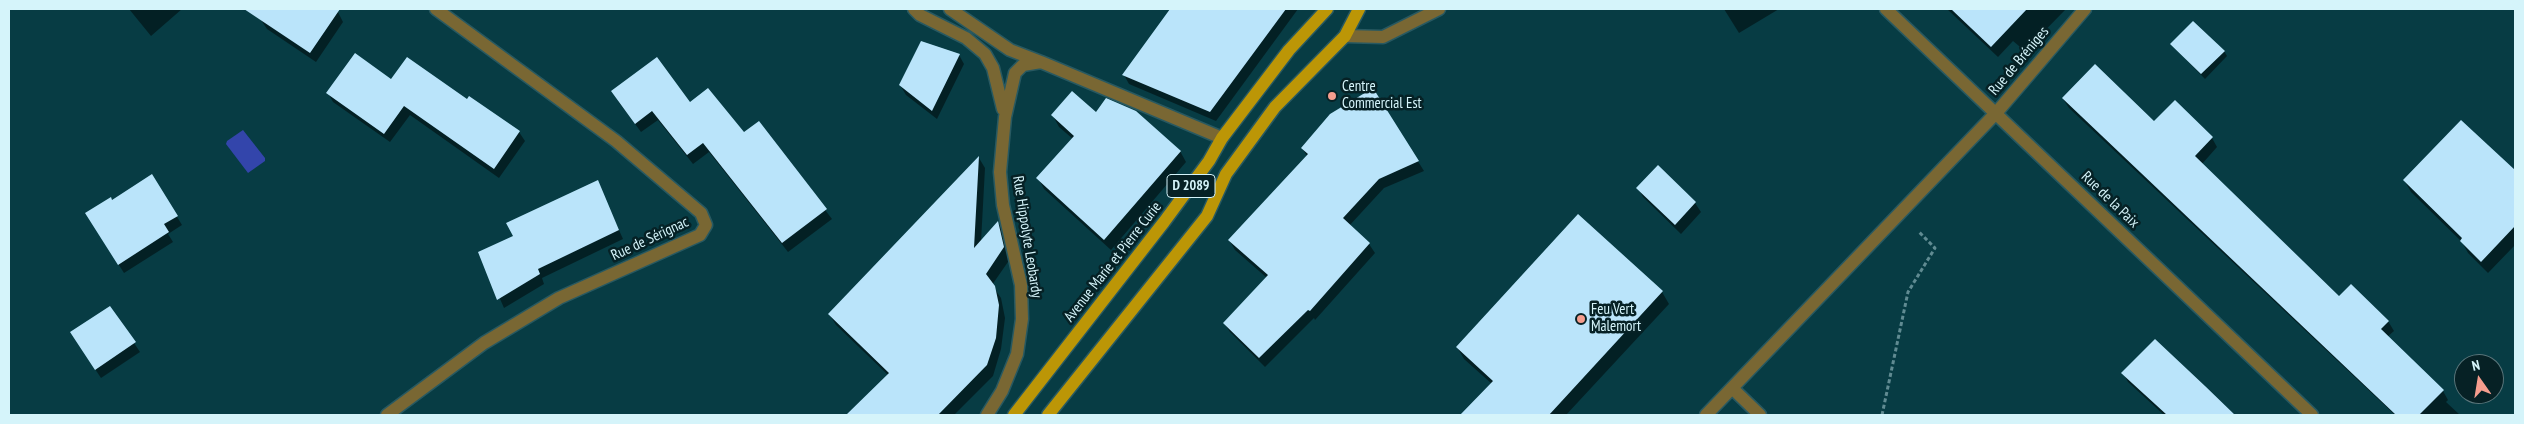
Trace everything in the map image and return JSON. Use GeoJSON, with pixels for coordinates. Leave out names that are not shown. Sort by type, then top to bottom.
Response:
{"type":"FeatureCollection","features":[{"type":"Feature","properties":{"kind":"main road","name":"Avenue Marie et Pierre Curie"},"geometry":{"type":"LineString","coordinates":[[1014,415],[1210,161],[1222,138],[1289,50],[1327,9]]}},
{"type":"Feature","properties":{"kind":"main road","name":"D 2089"},"geometry":{"type":"LineString","coordinates":[[1048,415],[1207,216],[1226,174],[1275,107],[1298,81],[1311,71],[1345,36],[1359,9]]}},
{"type":"Feature","properties":{"kind":"street","name":"Rue de Sérignac"},"geometry":{"type":"LineString","coordinates":[[387,415],[484,343],[559,298],[700,235],[706,225],[701,213],[616,141],[436,9]]}},
{"type":"Feature","properties":{"kind":"street","name":"Rue Hippolyte Leobardy"},"geometry":{"type":"LineString","coordinates":[[914,9],[920,15],[966,38],[986,54],[993,68],[1005,117]]}},
{"type":"Feature","properties":{"kind":"street"},"geometry":{"type":"LineString","coordinates":[[950,9],[1010,50],[1222,138]]}},
{"type":"Feature","properties":{"kind":"street"},"geometry":{"type":"LineString","coordinates":[[1345,36],[1383,37],[1439,9]]}},
{"type":"Feature","properties":{"kind":"street","name":"Rue de la Paix"},"geometry":{"type":"LineString","coordinates":[[1886,9],[1950,71],[1997,112],[2312,415]]}},
{"type":"Feature","properties":{"kind":"street","name":"Rue de Bréniges"},"geometry":{"type":"LineString","coordinates":[[1706,415],[1997,112],[2085,9]]}},
{"type":"Feature","properties":{"kind":"street","name":"Rue Hippolyte Leobardy"},"geometry":{"type":"LineString","coordinates":[[987,415],[1002,391],[1017,354],[1022,319],[1021,285],[1003,205],[1000,172],[1005,117],[1015,73],[1023,65],[1041,62]]}},
{"type":"Feature","properties":{"kind":"street"},"geometry":{"type":"LineString","coordinates":[[1732,388],[1760,415]]}},
{"type":"Feature","properties":{"kind":"path"},"geometry":{"type":"LineString","coordinates":[[1882,415],[1908,292],[1935,248],[1906,219],[1905,208]]}},
{"type":"Feature","properties":{"kind":"shaded area"},"geometry":{"type":"Polygon","coordinates":[[[243,130],[265,158],[265,161],[248,173],[226,144],[227,141],[243,130]]]}},
{"type":"Feature","properties":{"kind":"building"},"geometry":{"type":"Polygon","coordinates":[[[244,9],[340,9],[310,53],[244,9]]]}},
{"type":"Feature","properties":{"kind":"building"},"geometry":{"type":"Polygon","coordinates":[[[1170,9],[1286,9],[1210,112],[1122,75],[1170,9]]]}},
{"type":"Feature","properties":{"kind":"building"},"geometry":{"type":"Polygon","coordinates":[[[1951,9],[2027,9],[1991,47],[1951,9]]]}},
{"type":"Feature","properties":{"kind":"building"},"geometry":{"type":"Polygon","coordinates":[[[2193,21],[2225,51],[2201,74],[2170,44],[2193,21]]]}},
{"type":"Feature","properties":{"kind":"building"},"geometry":{"type":"Polygon","coordinates":[[[921,41],[960,54],[932,111],[899,85],[921,41]]]}},
{"type":"Feature","properties":{"kind":"building"},"geometry":{"type":"Polygon","coordinates":[[[355,53],[391,79],[407,57],[467,99],[469,96],[520,131],[494,169],[404,106],[384,134],[326,93],[355,53]]]}},
{"type":"Feature","properties":{"kind":"building"},"geometry":{"type":"Polygon","coordinates":[[[657,57],[690,102],[708,88],[744,132],[759,121],[827,209],[782,243],[703,143],[687,155],[652,111],[635,124],[611,91],[657,57]]]}},
{"type":"Feature","properties":{"kind":"building"},"geometry":{"type":"Polygon","coordinates":[[[2095,64],[2154,121],[2175,100],[2213,137],[2195,156],[2339,296],[2351,284],[2389,321],[2381,329],[2444,390],[2419,415],[2396,415],[2062,98],[2095,64]]]}},
{"type":"Feature","properties":{"kind":"building"},"geometry":{"type":"Polygon","coordinates":[[[1373,88],[1419,161],[1379,179],[1343,218],[1370,243],[1310,311],[1308,310],[1259,358],[1223,323],[1268,275],[1228,240],[1308,154],[1301,148],[1330,114],[1373,88]]]}},
{"type":"Feature","properties":{"kind":"building"},"geometry":{"type":"Polygon","coordinates":[[[1072,91],[1096,112],[1106,98],[1136,111],[1181,151],[1104,240],[1036,178],[1074,136],[1051,115],[1072,91]]]}},
{"type":"Feature","properties":{"kind":"building"},"geometry":{"type":"Polygon","coordinates":[[[2461,120],[2515,170],[2515,226],[2481,262],[2460,241],[2462,238],[2403,180],[2461,120]]]}},
{"type":"Feature","properties":{"kind":"building"},"geometry":{"type":"Polygon","coordinates":[[[979,156],[974,248],[998,221],[1004,247],[986,274],[995,286],[999,305],[996,338],[987,365],[938,415],[846,415],[889,373],[828,314],[979,156]]]}},
{"type":"Feature","properties":{"kind":"building"},"geometry":{"type":"Polygon","coordinates":[[[1658,165],[1696,202],[1675,225],[1636,188],[1658,165]]]}},
{"type":"Feature","properties":{"kind":"building"},"geometry":{"type":"Polygon","coordinates":[[[152,174],[178,216],[164,224],[169,232],[118,265],[85,213],[111,197],[112,200],[152,174]]]}},
{"type":"Feature","properties":{"kind":"building"},"geometry":{"type":"Polygon","coordinates":[[[598,180],[619,230],[538,269],[540,274],[497,300],[478,252],[513,236],[506,223],[598,180]]]}},
{"type":"Feature","properties":{"kind":"building"},"geometry":{"type":"Polygon","coordinates":[[[1578,214],[1663,291],[1549,415],[1460,415],[1493,381],[1456,347],[1578,214]]]}},
{"type":"Feature","properties":{"kind":"building"},"geometry":{"type":"Polygon","coordinates":[[[110,306],[136,342],[95,370],[70,332],[110,306]]]}},
{"type":"Feature","properties":{"kind":"building"},"geometry":{"type":"Polygon","coordinates":[[[2155,339],[2235,415],[2167,415],[2121,373],[2155,339]]]}},
{"type":"Feature","properties":{"kind":"place","name":"Centre Commercial Est"},"geometry":{"type":"Point","coordinates":[1332,96]}},
{"type":"Feature","properties":{"kind":"place","name":"Feu Vert Malemort"},"geometry":{"type":"Point","coordinates":[1581,319]}}]}
